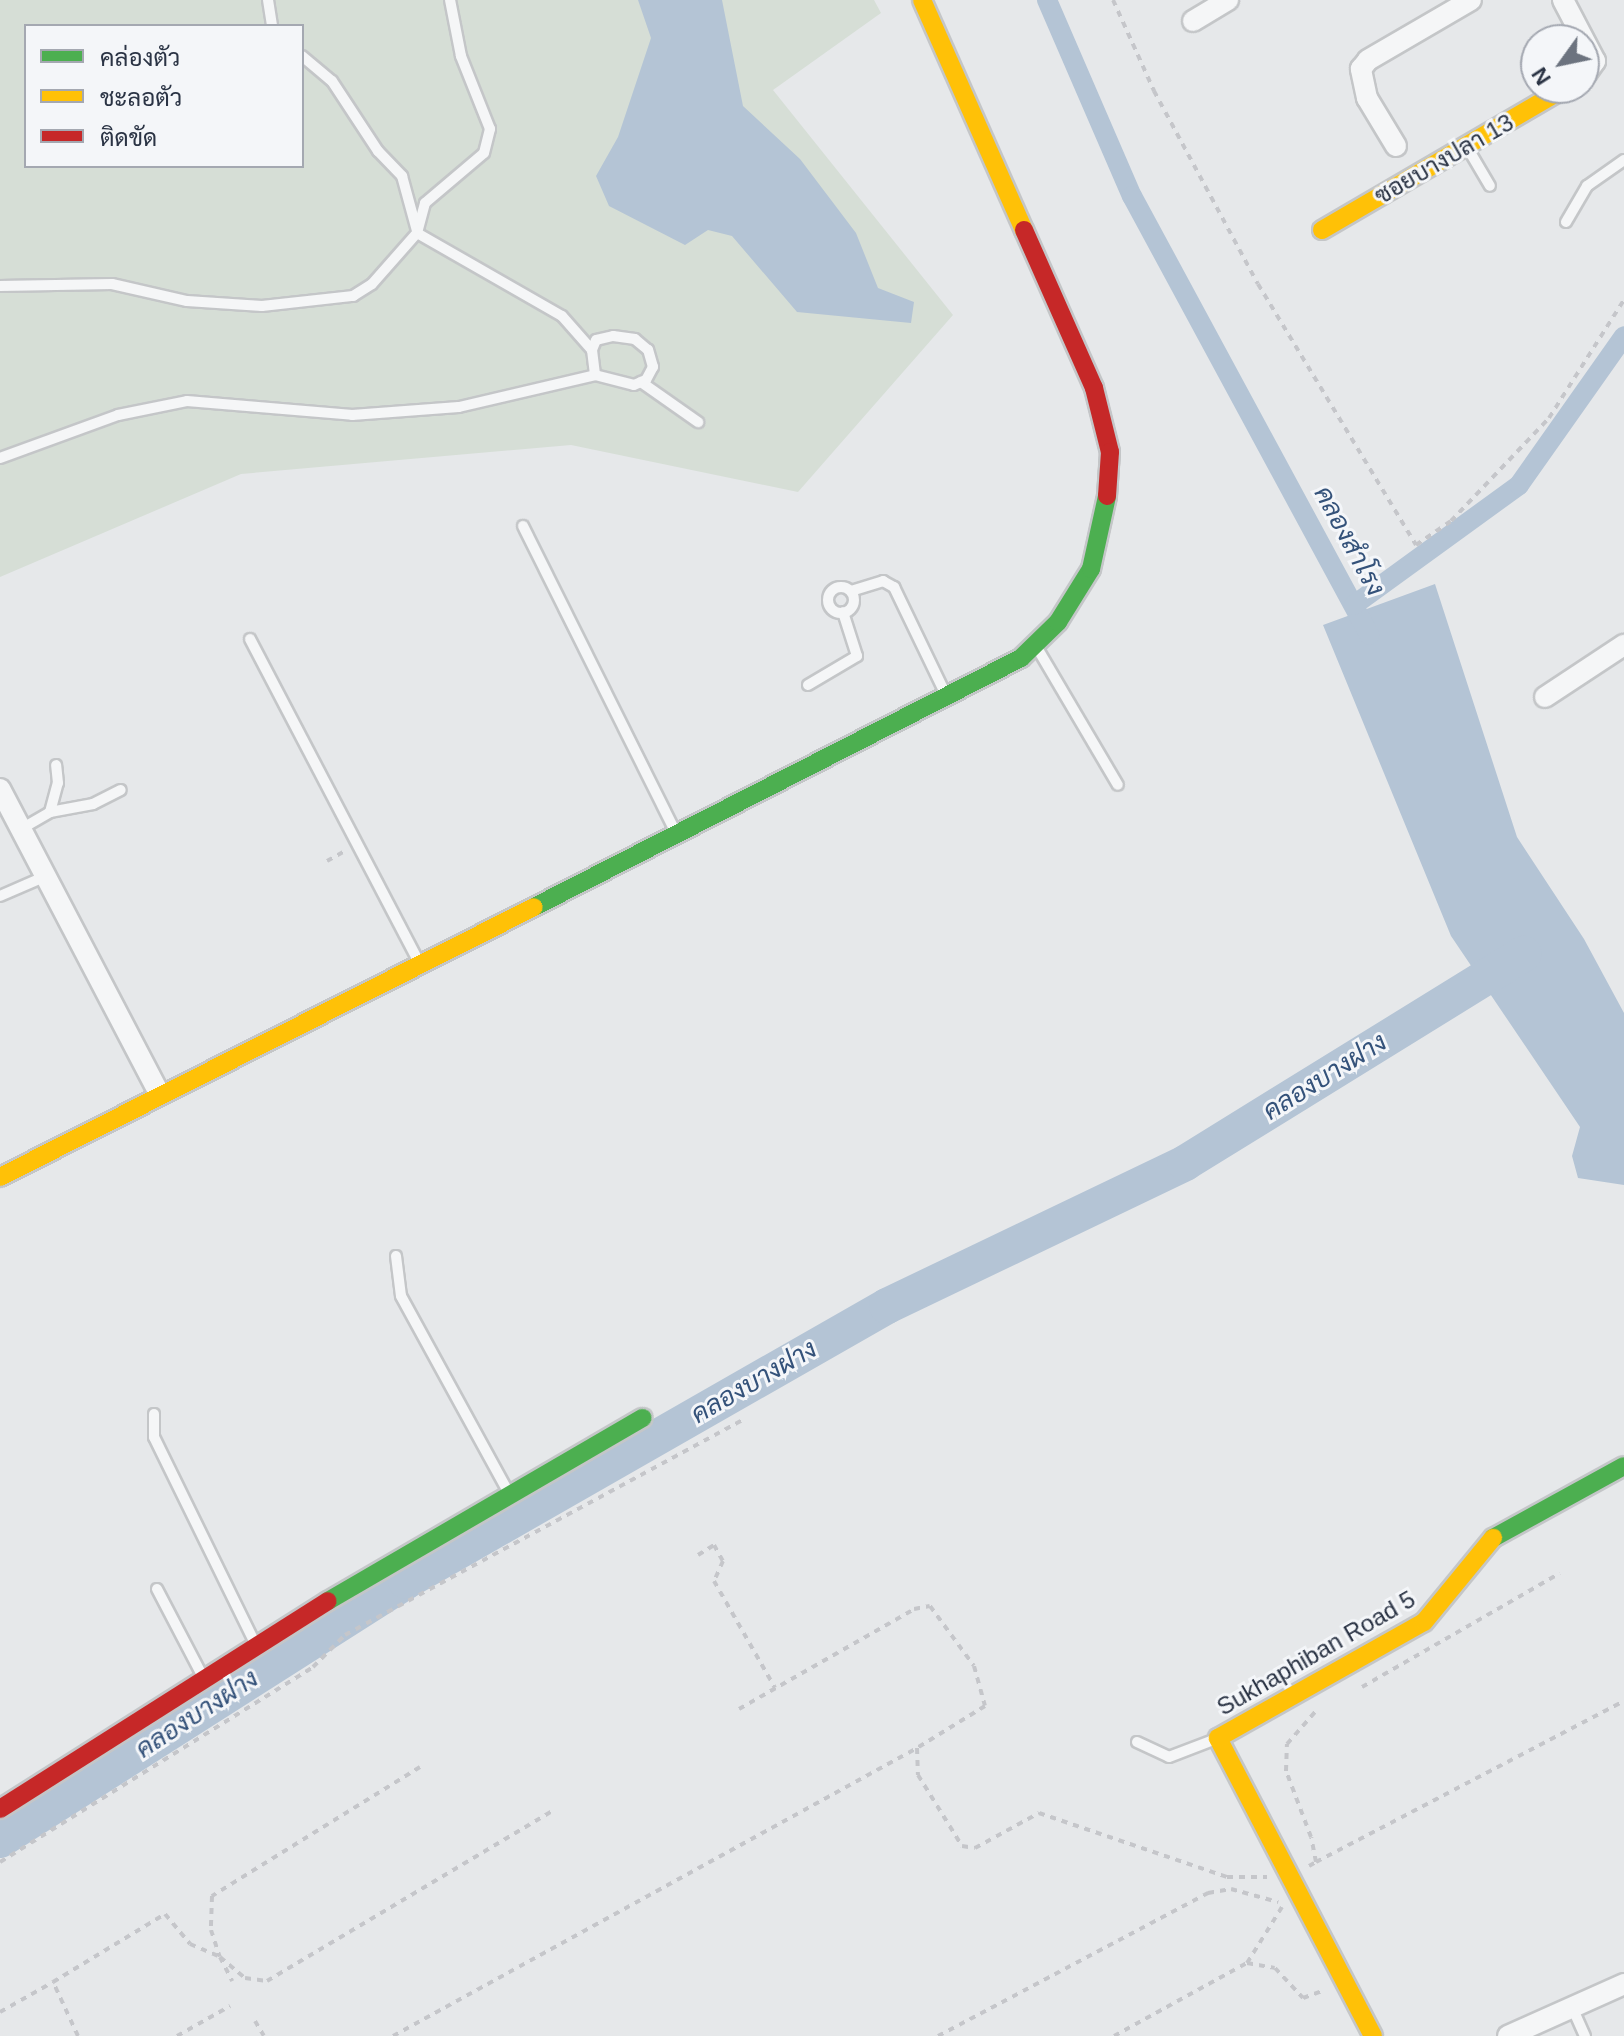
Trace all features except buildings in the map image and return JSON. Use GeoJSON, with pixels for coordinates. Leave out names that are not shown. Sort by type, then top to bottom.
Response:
{"type":"FeatureCollection","features":[{"type":"Feature","properties":{"kind":"street"},"geometry":{"type":"LineString","coordinates":[[0,1177],[160,1095],[422,968],[676,833],[948,698],[1036,646],[1058,622],[1091,569],[1106,518],[1110,452],[1094,388],[922,0]]}},
{"type":"Feature","properties":{"kind":"street"},"geometry":{"type":"LineString","coordinates":[[1193,21],[1228,0]]}},
{"type":"Feature","properties":{"kind":"street"},"geometry":{"type":"LineString","coordinates":[[1396,146],[1367,98],[1361,69],[1368,60],[1471,0]]}},
{"type":"Feature","properties":{"kind":"street"},"geometry":{"type":"LineString","coordinates":[[1563,0],[1576,24]]}},
{"type":"Feature","properties":{"kind":"street","name":"ซอยบางปลา 13"},"geometry":{"type":"LineString","coordinates":[[1322,230],[1538,104]]}},
{"type":"Feature","properties":{"kind":"street"},"geometry":{"type":"LineString","coordinates":[[1545,697],[1624,645]]}},
{"type":"Feature","properties":{"kind":"street"},"geometry":{"type":"LineString","coordinates":[[0,789],[160,1095]]}},
{"type":"Feature","properties":{"kind":"street"},"geometry":{"type":"LineString","coordinates":[[0,1809],[509,1493],[643,1418]]}},
{"type":"Feature","properties":{"kind":"street","name":"Sukhaphiban Road 5"},"geometry":{"type":"LineString","coordinates":[[1373,2036],[1288,1878],[1218,1738],[1424,1622],[1488,1541],[1624,1466]]}},
{"type":"Feature","properties":{"kind":"street"},"geometry":{"type":"LineString","coordinates":[[1508,2036],[1624,1984]]}},
{"type":"Feature","properties":{"kind":"lane"},"geometry":{"type":"LineString","coordinates":[[268,0],[272,24]]}},
{"type":"Feature","properties":{"kind":"lane"},"geometry":{"type":"LineString","coordinates":[[0,286],[75,281],[222,305],[316,303],[353,296],[372,284],[417,233],[425,203],[472,168],[484,153],[490,129],[461,56],[450,0]]}},
{"type":"Feature","properties":{"kind":"lane"},"geometry":{"type":"LineString","coordinates":[[304,58],[332,81],[378,151],[402,176],[417,233],[562,316],[592,350]]}},
{"type":"Feature","properties":{"kind":"lane"},"geometry":{"type":"LineString","coordinates":[[1466,146],[1490,186]]}},
{"type":"Feature","properties":{"kind":"lane"},"geometry":{"type":"LineString","coordinates":[[1566,222],[1587,186],[1624,160]]}},
{"type":"Feature","properties":{"kind":"lane"},"geometry":{"type":"LineString","coordinates":[[595,375],[592,350],[596,340],[635,339],[648,350],[653,367],[641,382]]}},
{"type":"Feature","properties":{"kind":"lane"},"geometry":{"type":"LineString","coordinates":[[0,458],[118,415],[187,401],[352,415],[459,407],[595,375],[622,384],[641,382],[698,422]]}},
{"type":"Feature","properties":{"kind":"lane"},"geometry":{"type":"LineString","coordinates":[[523,526],[676,833]]}},
{"type":"Feature","properties":{"kind":"lane"},"geometry":{"type":"LineString","coordinates":[[843,612],[832,610],[828,598],[835,587],[851,591],[873,582],[894,587],[948,698]]}},
{"type":"Feature","properties":{"kind":"lane"},"geometry":{"type":"LineString","coordinates":[[843,612],[854,602],[851,591]]}},
{"type":"Feature","properties":{"kind":"lane"},"geometry":{"type":"LineString","coordinates":[[808,685],[857,656],[843,612]]}},
{"type":"Feature","properties":{"kind":"lane"},"geometry":{"type":"LineString","coordinates":[[250,639],[422,968]]}},
{"type":"Feature","properties":{"kind":"lane"},"geometry":{"type":"LineString","coordinates":[[1036,646],[1118,785]]}},
{"type":"Feature","properties":{"kind":"lane"},"geometry":{"type":"LineString","coordinates":[[50,812],[58,783],[56,765]]}},
{"type":"Feature","properties":{"kind":"lane"},"geometry":{"type":"LineString","coordinates":[[21,829],[50,812],[93,804],[121,790]]}},
{"type":"Feature","properties":{"kind":"lane"},"geometry":{"type":"LineString","coordinates":[[0,896],[46,876]]}},
{"type":"Feature","properties":{"kind":"lane"},"geometry":{"type":"LineString","coordinates":[[396,1256],[401,1296],[509,1493]]}},
{"type":"Feature","properties":{"kind":"lane"},"geometry":{"type":"LineString","coordinates":[[154,1414],[154,1437],[258,1648]]}},
{"type":"Feature","properties":{"kind":"lane"},"geometry":{"type":"LineString","coordinates":[[157,1589],[206,1682]]}},
{"type":"Feature","properties":{"kind":"lane"},"geometry":{"type":"LineString","coordinates":[[1137,1742],[1169,1757],[1218,1738]]}},
{"type":"Feature","properties":{"kind":"lane"},"geometry":{"type":"LineString","coordinates":[[1572,2007],[1585,2036]]}},
{"type":"Feature","properties":{"kind":"path"},"geometry":{"type":"LineString","coordinates":[[1113,0],[1154,91],[1258,284],[1416,545],[1451,521],[1549,418],[1624,300]]}},
{"type":"Feature","properties":{"kind":"path"},"geometry":{"type":"LineString","coordinates":[[327,861],[357,844]]}},
{"type":"Feature","properties":{"kind":"path"},"geometry":{"type":"LineString","coordinates":[[0,1862],[313,1667],[345,1635],[744,1419]]}},
{"type":"Feature","properties":{"kind":"path"},"geometry":{"type":"LineString","coordinates":[[698,1555],[714,1545],[723,1561],[714,1581],[775,1688]]}},
{"type":"Feature","properties":{"kind":"path"},"geometry":{"type":"LineString","coordinates":[[1352,1692],[1560,1573]]}},
{"type":"Feature","properties":{"kind":"path"},"geometry":{"type":"LineString","coordinates":[[393,2036],[917,1748],[985,1706],[974,1666],[930,1606],[914,1609],[739,1709]]}},
{"type":"Feature","properties":{"kind":"path"},"geometry":{"type":"LineString","coordinates":[[917,1748],[918,1775],[962,1846],[975,1848],[1039,1813],[1227,1877],[1288,1878],[1624,1701]]}},
{"type":"Feature","properties":{"kind":"path"},"geometry":{"type":"LineString","coordinates":[[1316,1862],[1286,1771],[1287,1744],[1327,1706]]}},
{"type":"Feature","properties":{"kind":"path"},"geometry":{"type":"LineString","coordinates":[[232,1981],[211,1930],[212,1896],[420,1767]]}},
{"type":"Feature","properties":{"kind":"path"},"geometry":{"type":"LineString","coordinates":[[0,2012],[165,1914],[190,1944],[220,1957],[245,1978],[267,1981],[554,1810]]}},
{"type":"Feature","properties":{"kind":"path"},"geometry":{"type":"LineString","coordinates":[[938,2036],[1208,1893],[1231,1889],[1288,1904],[1278,1909],[1247,1963],[1114,2036]]}},
{"type":"Feature","properties":{"kind":"path"},"geometry":{"type":"LineString","coordinates":[[1247,1963],[1275,1968],[1303,1998],[1343,1983]]}},
{"type":"Feature","properties":{"kind":"path"},"geometry":{"type":"LineString","coordinates":[[53,1982],[78,2036]]}},
{"type":"Feature","properties":{"kind":"path"},"geometry":{"type":"LineString","coordinates":[[177,2036],[230,2006]]}},
{"type":"Feature","properties":{"kind":"path"},"geometry":{"type":"LineString","coordinates":[[255,2021],[264,2036]]}},
{"type":"Feature","properties":{"kind":"shaded area"},"geometry":{"type":"Polygon","coordinates":[[[0,0],[874,0],[881,13],[773,90],[953,315],[798,492],[571,445],[241,474],[0,577],[0,0]]]}},
{"type":"Feature","properties":{"kind":"water"},"geometry":{"type":"Polygon","coordinates":[[[638,0],[722,0],[743,106],[800,159],[856,233],[878,288],[914,302],[911,323],[797,312],[732,236],[708,230],[685,245],[609,206],[596,176],[618,137],[651,38],[638,0]]]}},
{"type":"Feature","properties":{"kind":"water"},"geometry":{"type":"Polygon","coordinates":[[[1435,584],[1517,837],[1584,939],[1624,1013],[1624,1185],[1578,1178],[1572,1156],[1580,1127],[1451,936],[1323,625],[1435,584]]]}},
{"type":"Feature","properties":{"kind":"waterway","name":"คลองสำโรง"},"geometry":{"type":"LineString","coordinates":[[1047,0],[1132,196],[1369,635]]}},
{"type":"Feature","properties":{"kind":"waterway"},"geometry":{"type":"LineString","coordinates":[[1354,605],[1519,485],[1624,336]]}},
{"type":"Feature","properties":{"kind":"waterway","name":"คลองบางฝาง"},"geometry":{"type":"LineString","coordinates":[[0,1840],[406,1581],[887,1306],[1185,1163],[1524,954]]}},
{"type":"Feature","properties":{"kind":"traffic: fast"},"geometry":{"type":"LineString","coordinates":[[534,907],[1021,658],[1058,622],[1091,569],[1107,496]]}},
{"type":"Feature","properties":{"kind":"traffic: fast"},"geometry":{"type":"LineString","coordinates":[[328,1601],[643,1418]]}},
{"type":"Feature","properties":{"kind":"traffic: fast"},"geometry":{"type":"LineString","coordinates":[[1493,1538],[1624,1466]]}},
{"type":"Feature","properties":{"kind":"traffic: slow"},"geometry":{"type":"LineString","coordinates":[[922,0],[1024,230]]}},
{"type":"Feature","properties":{"kind":"traffic: slow"},"geometry":{"type":"LineString","coordinates":[[1322,230],[1538,104]]}},
{"type":"Feature","properties":{"kind":"traffic: slow"},"geometry":{"type":"LineString","coordinates":[[0,1177],[534,907]]}},
{"type":"Feature","properties":{"kind":"traffic: slow"},"geometry":{"type":"LineString","coordinates":[[1373,2036],[1218,1738],[1424,1622],[1493,1538]]}},
{"type":"Feature","properties":{"kind":"traffic: jam"},"geometry":{"type":"LineString","coordinates":[[1024,230],[1094,388],[1110,452],[1107,496]]}},
{"type":"Feature","properties":{"kind":"traffic: jam"},"geometry":{"type":"LineString","coordinates":[[0,1809],[328,1601]]}}]}
